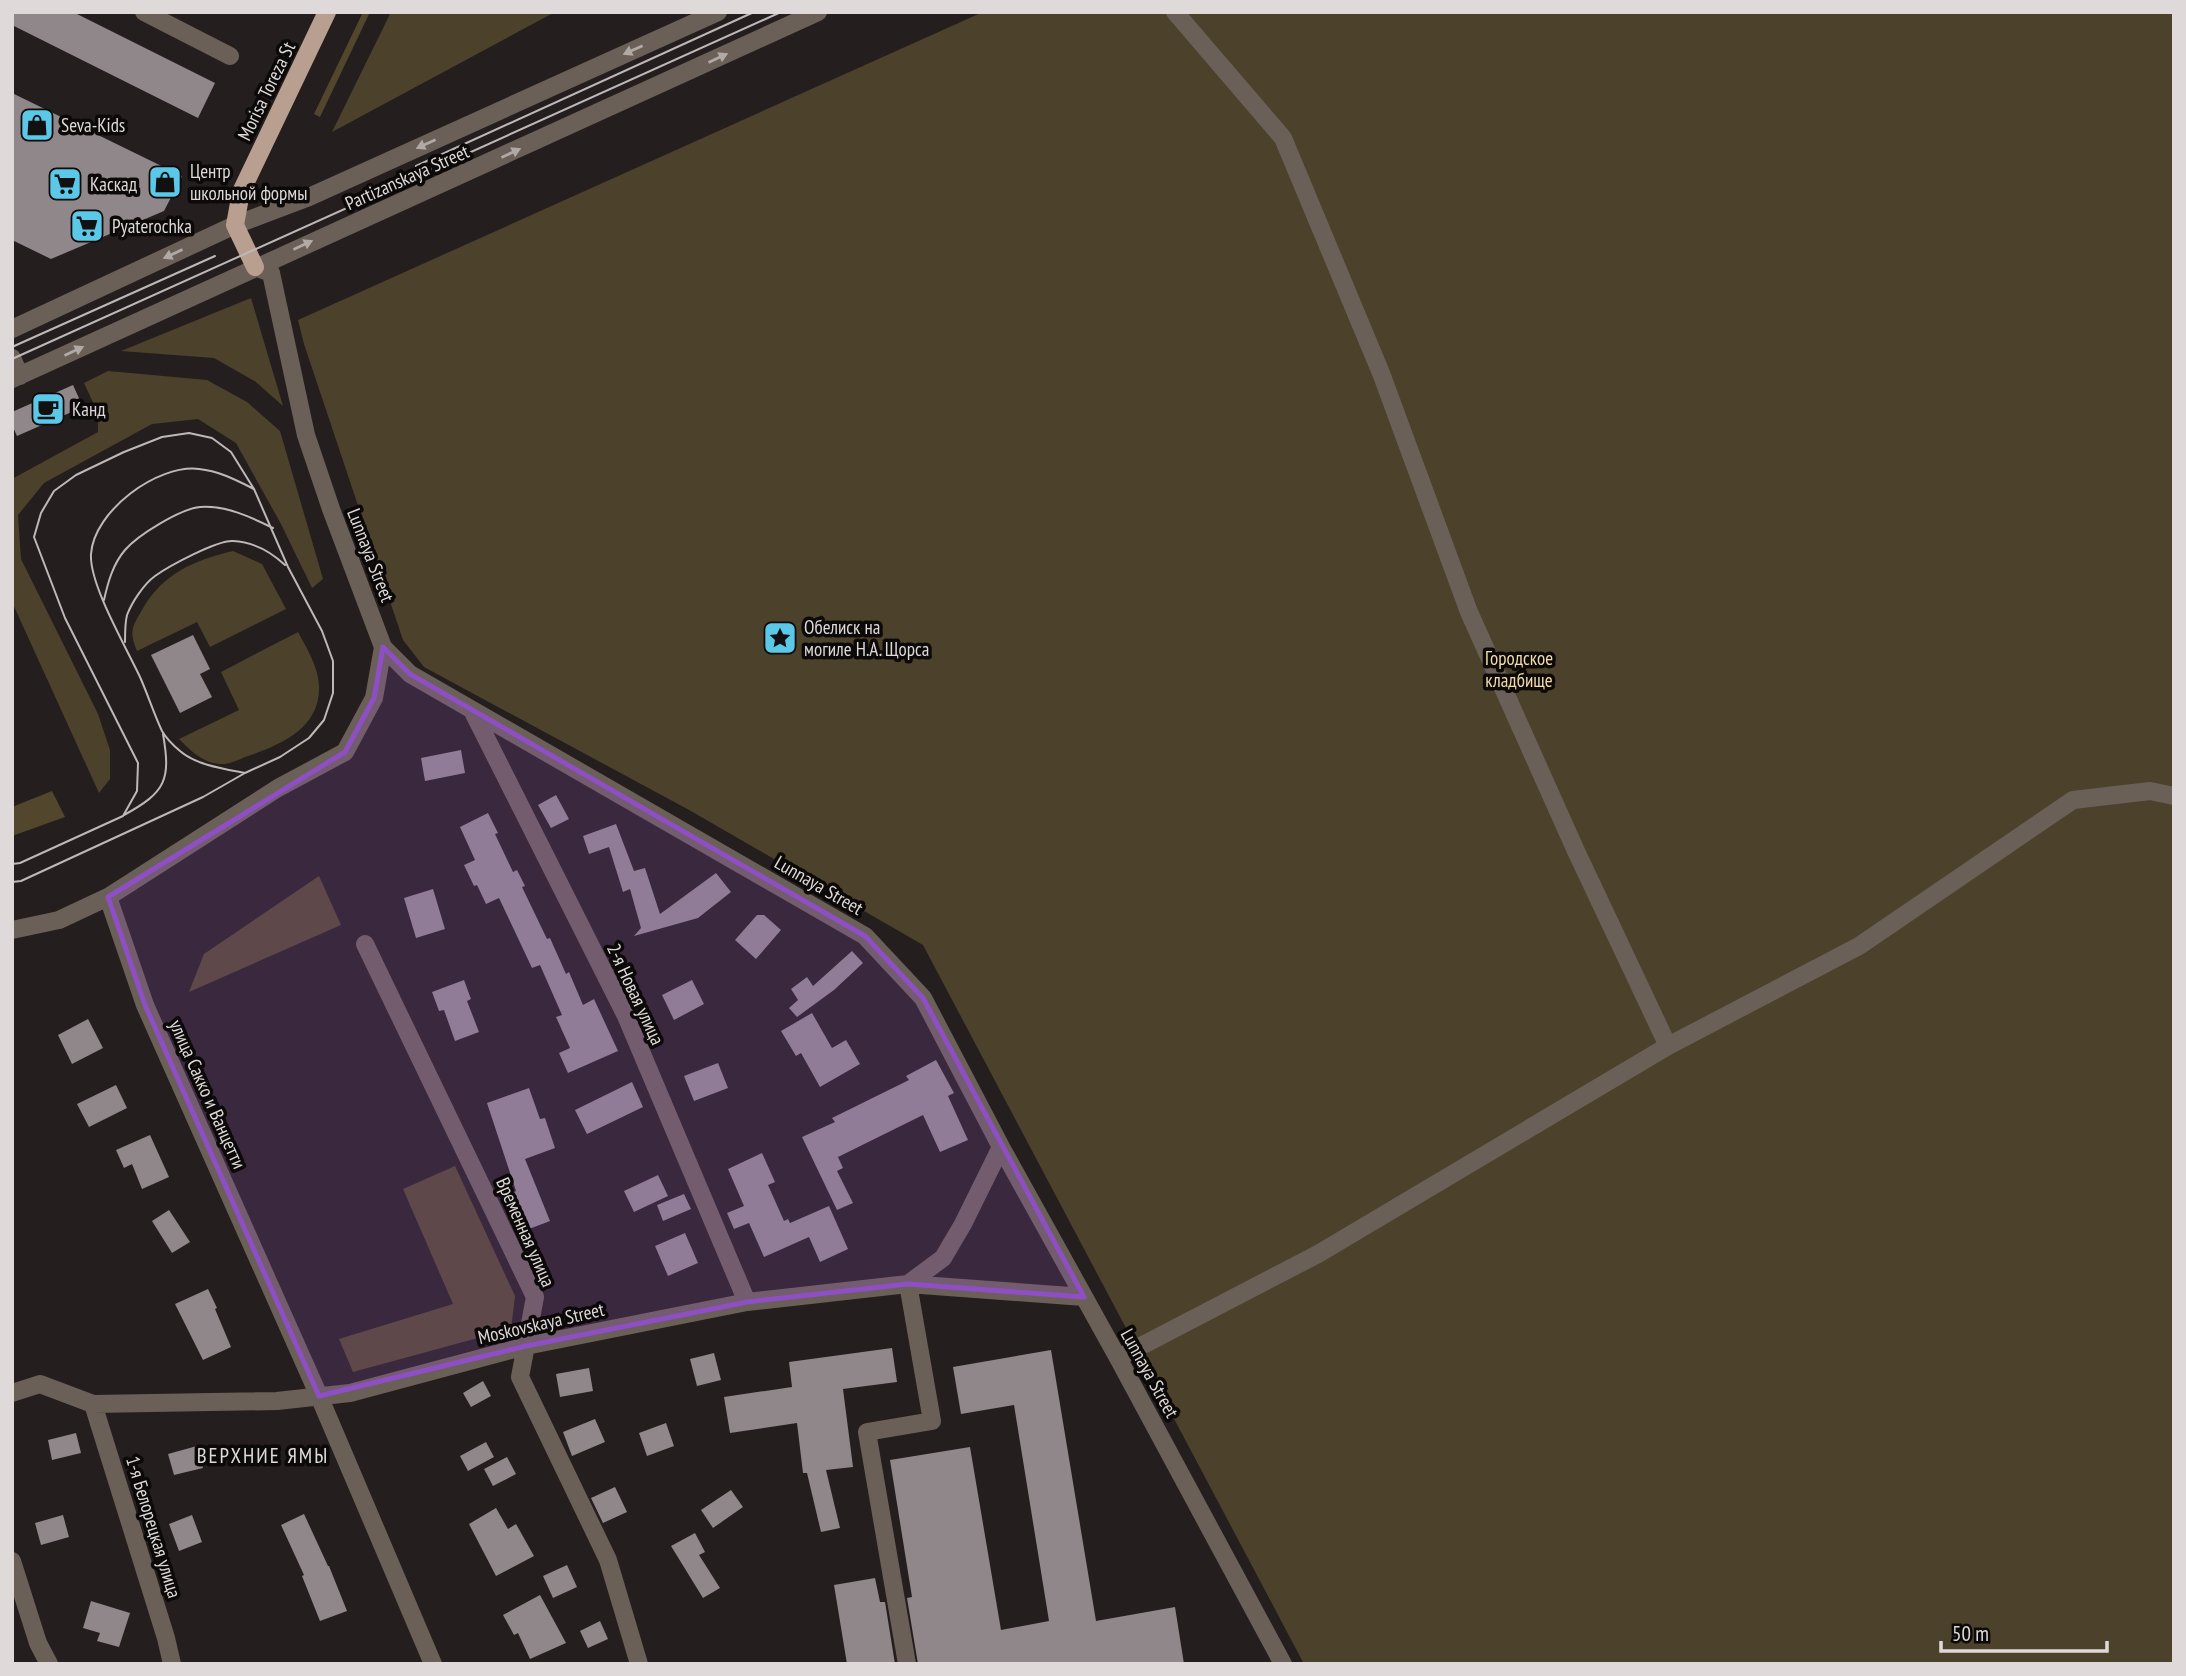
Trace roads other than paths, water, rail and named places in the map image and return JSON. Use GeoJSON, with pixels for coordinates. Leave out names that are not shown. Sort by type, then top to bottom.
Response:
{"type":"FeatureCollection","features":[{"type":"Feature","properties":{"kind":"main road","name":"Morisa Toreza St"},"geometry":{"type":"LineString","coordinates":[[234,225],[241,192],[327,12]]}},
{"type":"Feature","properties":{"kind":"main road"},"geometry":{"type":"LineString","coordinates":[[234,225],[255,267]]}},
{"type":"Feature","properties":{"kind":"street","name":"Partizanskaya Street"},"geometry":{"type":"LineString","coordinates":[[12,330],[234,225],[309,197],[718,12]]}},
{"type":"Feature","properties":{"kind":"street","name":"Partizanskaya Street"},"geometry":{"type":"LineString","coordinates":[[16,377],[818,12]]}},
{"type":"Feature","properties":{"kind":"street"},"geometry":{"type":"LineString","coordinates":[[1175,12],[1283,138],[1381,373],[1469,612],[1576,851],[1668,1046]]}},
{"type":"Feature","properties":{"kind":"street"},"geometry":{"type":"LineString","coordinates":[[156,15],[230,56]]}},
{"type":"Feature","properties":{"kind":"street","name":"Lunnaya Street"},"geometry":{"type":"LineString","coordinates":[[255,267],[271,273],[306,435],[383,647],[410,674],[865,936],[923,998],[1001,1147],[1283,1664]]}},
{"type":"Feature","properties":{"kind":"street"},"geometry":{"type":"LineString","coordinates":[[12,358],[16,377]]}},
{"type":"Feature","properties":{"kind":"street"},"geometry":{"type":"LineString","coordinates":[[12,930],[59,920],[108,897],[278,788],[345,752],[374,698],[383,647]]}},
{"type":"Feature","properties":{"kind":"street","name":"2-я Новая улица"},"geometry":{"type":"LineString","coordinates":[[472,711],[626,1016],[747,1302]]}},
{"type":"Feature","properties":{"kind":"street"},"geometry":{"type":"LineString","coordinates":[[1118,1358],[1318,1254],[1668,1046],[1859,946],[2073,800],[2150,791],[2174,796]]}},
{"type":"Feature","properties":{"kind":"street","name":"улица Сакко и Ванцетти"},"geometry":{"type":"LineString","coordinates":[[108,897],[145,1005],[319,1396],[433,1664]]}},
{"type":"Feature","properties":{"kind":"street","name":"Временная улица"},"geometry":{"type":"LineString","coordinates":[[365,944],[535,1297],[520,1377],[608,1560],[639,1664]]}},
{"type":"Feature","properties":{"kind":"street"},"geometry":{"type":"LineString","coordinates":[[907,1664],[867,1432],[932,1421],[908,1284],[943,1258],[1001,1147]]}},
{"type":"Feature","properties":{"kind":"street","name":"Moskovskaya Street"},"geometry":{"type":"LineString","coordinates":[[12,1393],[40,1384],[93,1404],[277,1401],[350,1393],[526,1346],[747,1302],[908,1284],[1084,1297]]}},
{"type":"Feature","properties":{"kind":"street","name":"1-я Белорецкая улица"},"geometry":{"type":"LineString","coordinates":[[93,1404],[172,1664]]}},
{"type":"Feature","properties":{"kind":"street"},"geometry":{"type":"LineString","coordinates":[[12,1561],[38,1643],[49,1664]]}},
{"type":"Feature","properties":{"kind":"tram line"},"geometry":{"type":"LineString","coordinates":[[416,166],[754,12]]}},
{"type":"Feature","properties":{"kind":"tram line"},"geometry":{"type":"LineString","coordinates":[[12,359],[781,12]]}},
{"type":"Feature","properties":{"kind":"tram line"},"geometry":{"type":"LineString","coordinates":[[12,347],[215,256]]}},
{"type":"Feature","properties":{"kind":"tram line"},"geometry":{"type":"LineString","coordinates":[[12,864],[20,863],[123,816],[137,791],[138,763],[65,618],[34,537],[41,513],[54,491],[76,475],[124,452],[162,437],[189,433],[212,438],[231,452],[254,489],[288,567],[322,631],[333,661],[333,693],[324,720],[309,738],[280,757],[203,797],[21,881],[12,882]]}},
{"type":"Feature","properties":{"kind":"tram line"},"geometry":{"type":"LineString","coordinates":[[245,773],[194,760],[178,749],[164,734],[102,598],[92,567],[91,554],[103,522],[115,507],[147,482],[165,474],[182,469],[206,470],[227,476],[254,489]]}},
{"type":"Feature","properties":{"kind":"tram line"},"geometry":{"type":"LineString","coordinates":[[104,600],[117,561],[125,550],[149,530],[182,512],[200,507],[219,508],[247,516],[273,528]]}},
{"type":"Feature","properties":{"kind":"tram line"},"geometry":{"type":"LineString","coordinates":[[125,642],[127,615],[143,588],[155,576],[193,554],[233,541],[261,548],[285,565]]}},
{"type":"Feature","properties":{"kind":"tram line"},"geometry":{"type":"LineString","coordinates":[[124,815],[149,799],[162,783],[166,763],[163,734]]}},
{"type":"Feature","properties":{"kind":"place","name":"Seva-Kids"},"geometry":{"type":"Point","coordinates":[37,125]}},
{"type":"Feature","properties":{"kind":"place","name":"Центр школьной формы"},"geometry":{"type":"Point","coordinates":[165,182]}},
{"type":"Feature","properties":{"kind":"place","name":"Каскад"},"geometry":{"type":"Point","coordinates":[65,184]}},
{"type":"Feature","properties":{"kind":"place","name":"Pyaterochka"},"geometry":{"type":"Point","coordinates":[87,226]}},
{"type":"Feature","properties":{"kind":"place","name":"Канд"},"geometry":{"type":"Point","coordinates":[48,409]}},
{"type":"Feature","properties":{"kind":"place","name":"Обелиск на могиле Н.А. Щорса"},"geometry":{"type":"Point","coordinates":[780,638]}},
{"type":"Feature","properties":{"kind":"district","name":"ВЕРХНИЕ ЯМЫ"},"geometry":{"type":"Point","coordinates":[263,1455]}},
{"type":"Feature","properties":{"kind":"park label","name":"Городское кладбище"},"geometry":{"type":"Point","coordinates":[1519,669]}}]}
